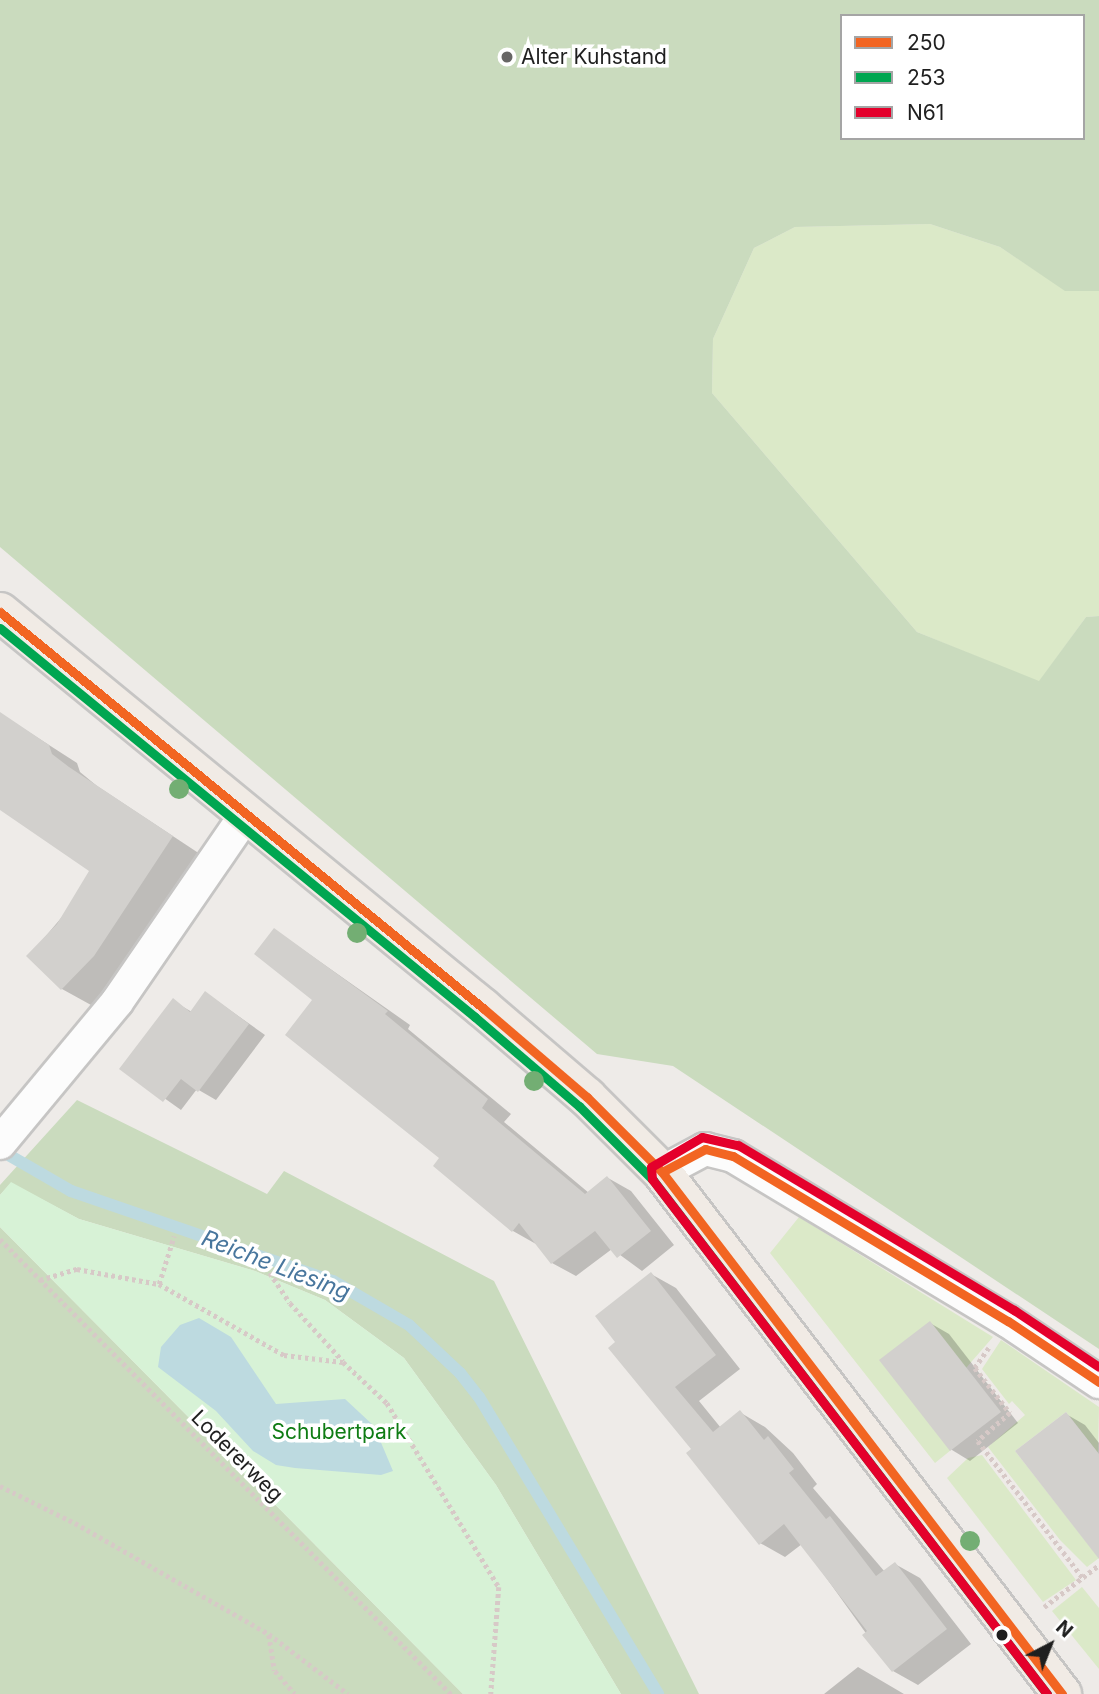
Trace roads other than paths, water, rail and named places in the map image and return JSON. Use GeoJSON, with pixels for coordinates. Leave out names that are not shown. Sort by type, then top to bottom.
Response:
{"type":"FeatureCollection","features":[{"type":"Feature","properties":{"kind":"main road"},"geometry":{"type":"LineString","coordinates":[[0,612],[247,813],[577,1088],[662,1172],[1062,1694]]}},
{"type":"Feature","properties":{"kind":"street"},"geometry":{"type":"LineString","coordinates":[[0,1143],[35,1106],[117,1002],[247,813]]}},
{"type":"Feature","properties":{"kind":"street"},"geometry":{"type":"LineString","coordinates":[[662,1172],[705,1149],[733,1156],[1008,1321],[1099,1382]]}},
{"type":"Feature","properties":{"kind":"water"},"geometry":{"type":"Polygon","coordinates":[[[199,1318],[231,1337],[276,1404],[345,1399],[374,1426],[393,1471],[381,1475],[295,1468],[276,1465],[253,1451],[216,1411],[158,1367],[161,1347],[180,1325],[199,1318]]]}},
{"type":"Feature","properties":{"kind":"waterway","name":"Reiche Liesing"},"geometry":{"type":"LineString","coordinates":[[0,1150],[71,1191],[333,1281],[409,1325],[460,1373],[479,1397],[658,1694]]}},
{"type":"Feature","properties":{"kind":"place","name":"Alter Kuhstand"},"geometry":{"type":"Point","coordinates":[507,57]}},
{"type":"Feature","properties":{"kind":"park label","name":"Schubertpark"},"geometry":{"type":"Point","coordinates":[339,1432]}}]}
